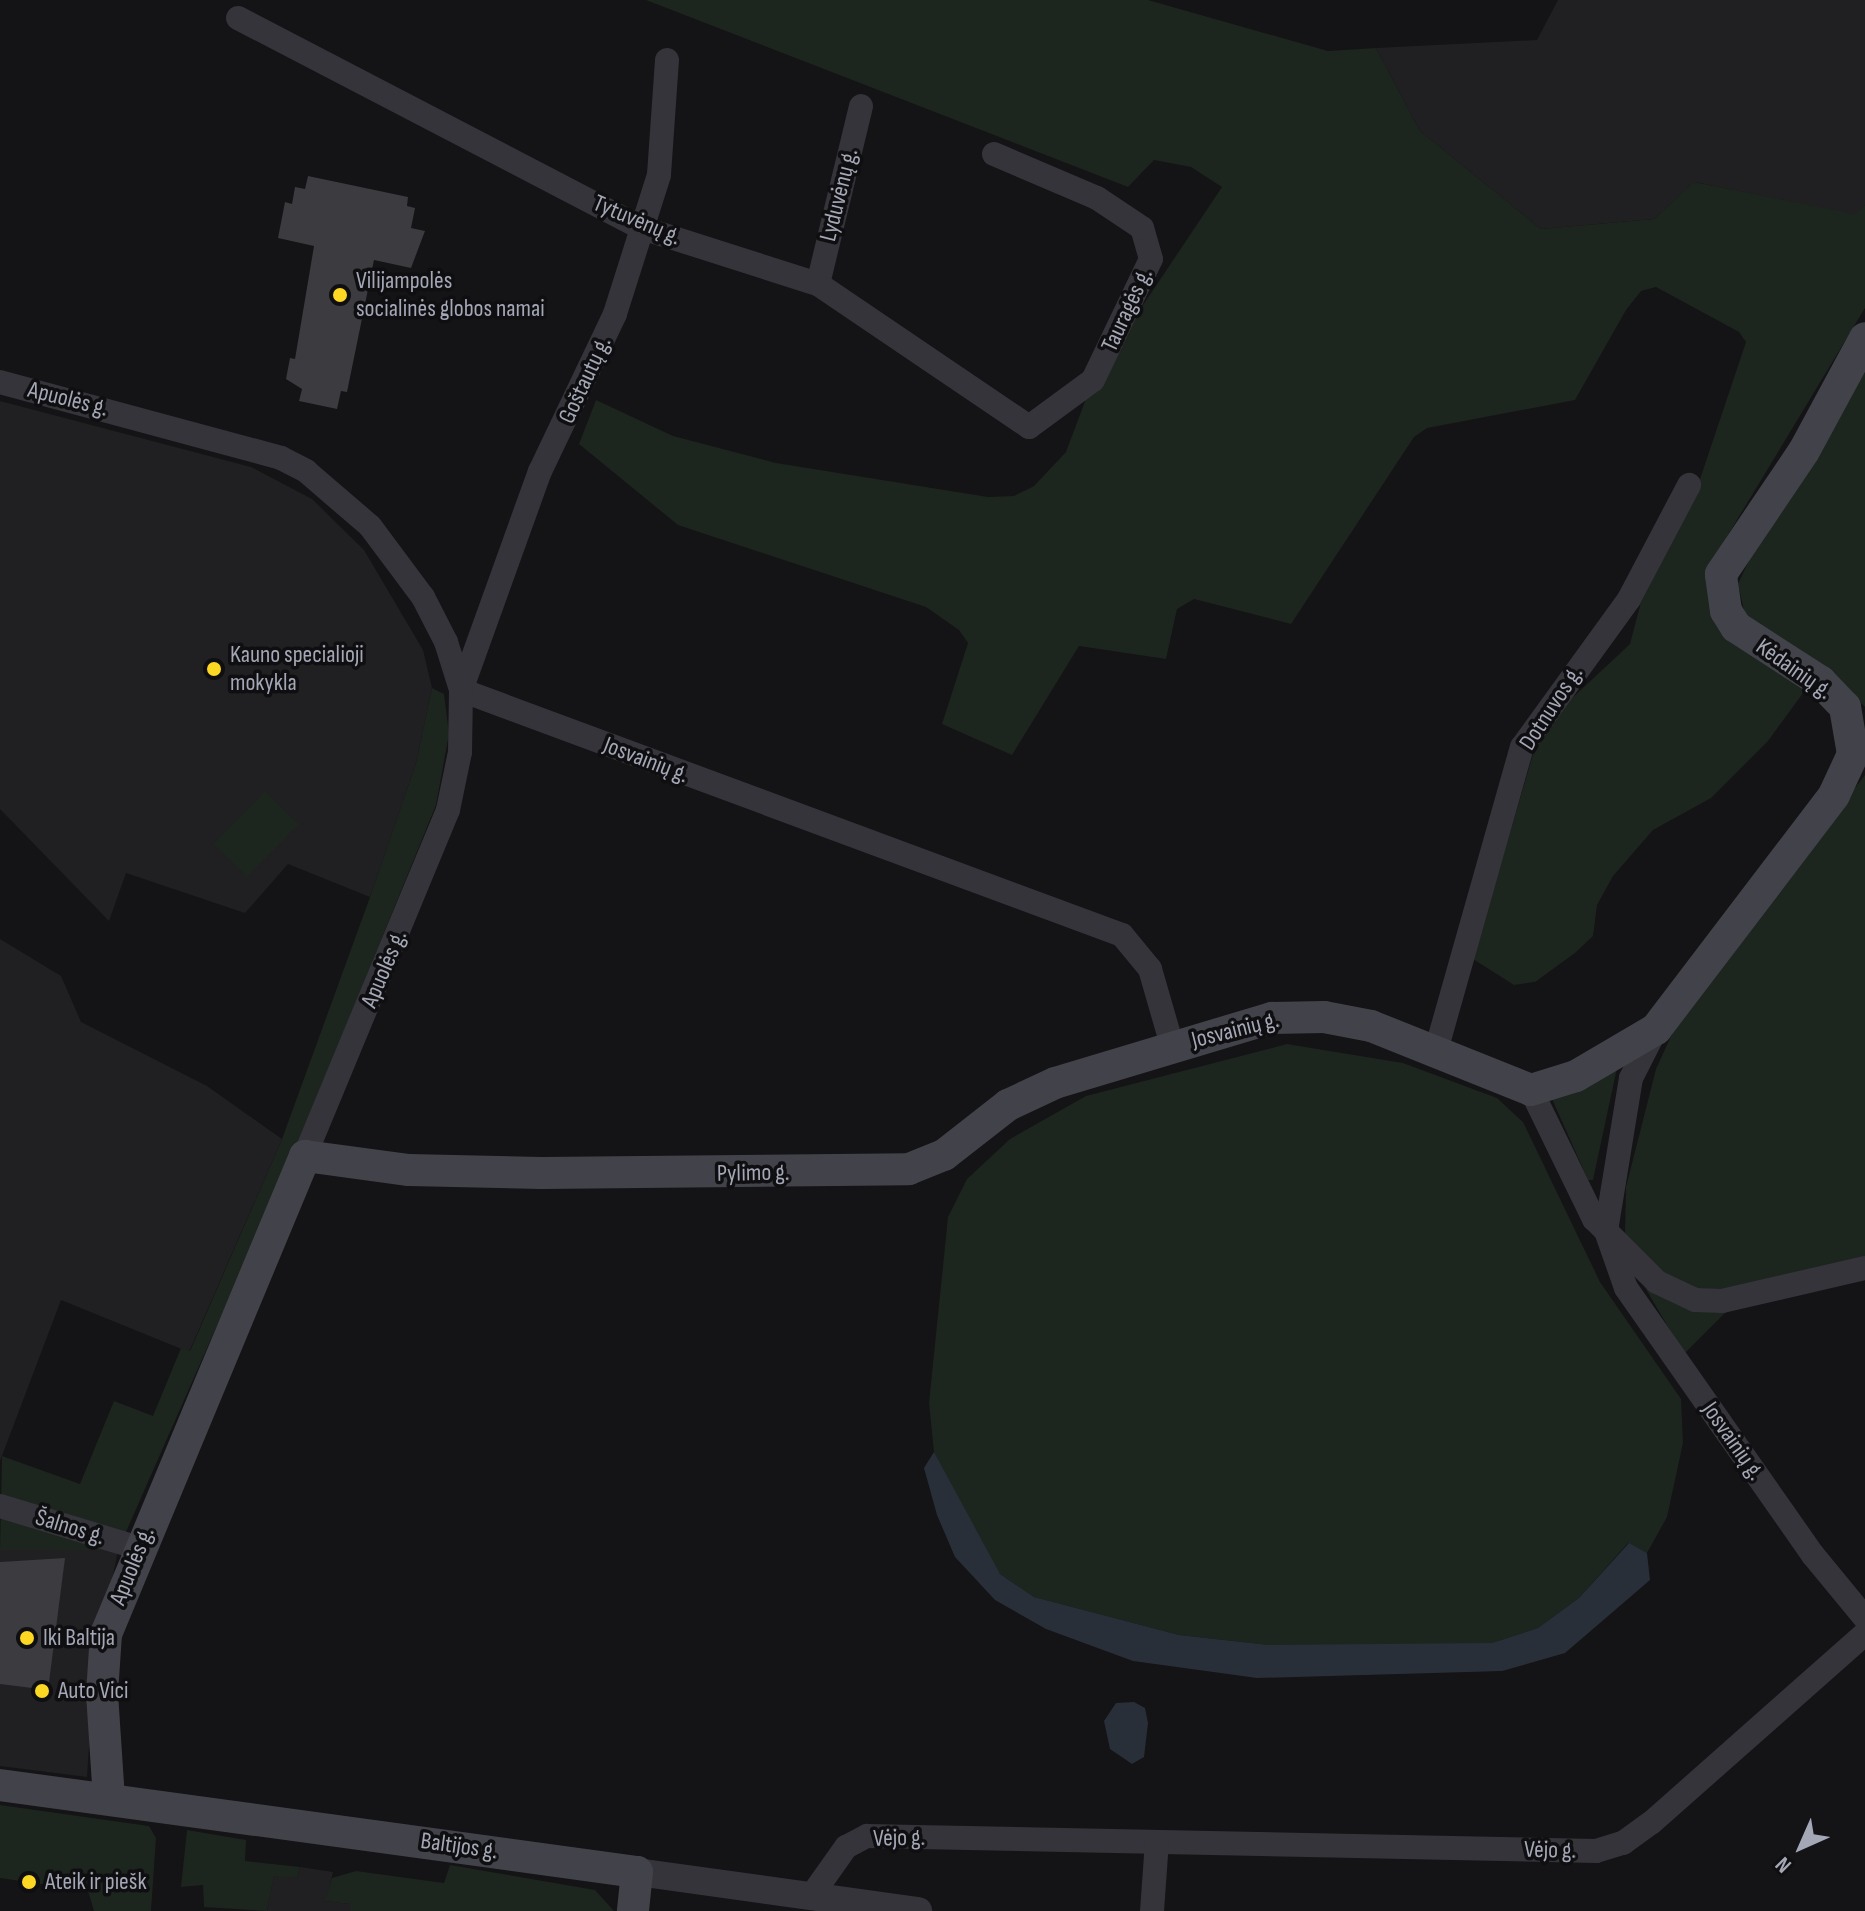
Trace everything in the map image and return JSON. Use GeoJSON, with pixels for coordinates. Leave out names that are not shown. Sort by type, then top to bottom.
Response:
{"type":"FeatureCollection","features":[{"type":"Feature","properties":{"kind":"main road","name":"Kėdainių g."},"geometry":{"type":"LineString","coordinates":[[1656,1029],[1834,795],[1853,754],[1845,707],[1821,682],[1736,627],[1726,611],[1721,574],[1804,451],[1865,338]]}},
{"type":"Feature","properties":{"kind":"main road","name":"Josvainių g."},"geometry":{"type":"LineString","coordinates":[[1172,1045],[1297,1015],[1371,1026],[1437,1047],[1531,1090]]}},
{"type":"Feature","properties":{"kind":"main road"},"geometry":{"type":"LineString","coordinates":[[1531,1090],[1576,1076],[1656,1029]]}},
{"type":"Feature","properties":{"kind":"main road","name":"Pylimo g."},"geometry":{"type":"LineString","coordinates":[[305,1156],[395,1169],[542,1173],[909,1169],[944,1155],[1028,1095],[1172,1045]]}},
{"type":"Feature","properties":{"kind":"main road","name":"Apuolės g."},"geometry":{"type":"LineString","coordinates":[[109,1799],[103,1658],[139,1548],[305,1156]]}},
{"type":"Feature","properties":{"kind":"main road","name":"Baltijos g."},"geometry":{"type":"LineString","coordinates":[[0,1785],[637,1872]]}},
{"type":"Feature","properties":{"kind":"main road"},"geometry":{"type":"LineString","coordinates":[[633,1911],[637,1872]]}},
{"type":"Feature","properties":{"kind":"street","name":"Tytuvėnų g."},"geometry":{"type":"LineString","coordinates":[[238,18],[642,228],[818,284],[1029,427]]}},
{"type":"Feature","properties":{"kind":"street","name":"Goštautų g."},"geometry":{"type":"LineString","coordinates":[[461,690],[540,471],[602,351],[659,175],[667,60]]}},
{"type":"Feature","properties":{"kind":"street","name":"Lyduvėnų g."},"geometry":{"type":"LineString","coordinates":[[818,284],[861,106]]}},
{"type":"Feature","properties":{"kind":"street","name":"Tauragės g."},"geometry":{"type":"LineString","coordinates":[[994,154],[1119,213],[1142,228],[1151,259],[1093,380],[1029,427]]}},
{"type":"Feature","properties":{"kind":"street","name":"Apuolės g."},"geometry":{"type":"LineString","coordinates":[[0,382],[281,458],[330,487],[370,526],[423,597],[461,690],[460,752],[448,810],[305,1156]]}},
{"type":"Feature","properties":{"kind":"street","name":"Dotnuvos g."},"geometry":{"type":"LineString","coordinates":[[1437,1047],[1522,747],[1629,599],[1689,485]]}},
{"type":"Feature","properties":{"kind":"street","name":"Josvainių g."},"geometry":{"type":"LineString","coordinates":[[461,690],[1122,935],[1150,969],[1172,1045]]}},
{"type":"Feature","properties":{"kind":"street"},"geometry":{"type":"LineString","coordinates":[[1656,1029],[1628,1093],[1606,1231],[1657,1282],[1695,1300],[1722,1301],[1865,1268]]}},
{"type":"Feature","properties":{"kind":"street","name":"Josvainių g."},"geometry":{"type":"LineString","coordinates":[[1531,1090],[1594,1219],[1606,1231],[1628,1291],[1813,1555],[1865,1618]]}},
{"type":"Feature","properties":{"kind":"street","name":"Šalnos g."},"geometry":{"type":"LineString","coordinates":[[0,1506],[139,1548]]}},
{"type":"Feature","properties":{"kind":"street","name":"Vėjo g."},"geometry":{"type":"LineString","coordinates":[[812,1895],[846,1847],[867,1836],[1596,1851],[1623,1843],[1865,1634]]}},
{"type":"Feature","properties":{"kind":"street"},"geometry":{"type":"LineString","coordinates":[[1152,1911],[1157,1842]]}},
{"type":"Feature","properties":{"kind":"street","name":"Baltijos g."},"geometry":{"type":"LineString","coordinates":[[637,1872],[918,1911]]}},
{"type":"Feature","properties":{"kind":"shaded area"},"geometry":{"type":"Polygon","coordinates":[[[646,0],[1148,0],[1328,51],[1376,48],[1420,131],[1541,229],[1654,219],[1694,182],[1855,214],[1865,205],[1865,308],[1723,543],[1713,577],[1806,689],[1768,741],[1711,798],[1653,830],[1613,876],[1597,905],[1593,936],[1575,953],[1535,982],[1514,985],[1473,959],[1534,751],[1569,701],[1630,644],[1641,602],[1696,491],[1746,342],[1739,332],[1656,287],[1641,291],[1626,310],[1575,400],[1427,428],[1414,437],[1291,624],[1194,599],[1177,609],[1166,659],[1079,646],[1012,755],[942,724],[968,643],[959,630],[926,607],[678,525],[579,444],[596,400],[673,436],[776,463],[988,497],[1014,496],[1034,486],[1066,452],[1093,380],[1222,187],[1191,167],[1154,160],[1128,187],[646,0]]]}},
{"type":"Feature","properties":{"kind":"shaded area"},"geometry":{"type":"Polygon","coordinates":[[[1558,0],[1865,0],[1865,205],[1855,215],[1695,182],[1654,219],[1541,229],[1420,131],[1376,48],[1537,40],[1558,0]]]}},
{"type":"Feature","properties":{"kind":"shaded area"},"geometry":{"type":"Polygon","coordinates":[[[1865,366],[1865,707],[1842,682],[1745,615],[1738,584],[1765,526],[1865,366]]]}},
{"type":"Feature","properties":{"kind":"shaded area","name":"Kauno specialioji mokykla"},"geometry":{"type":"Polygon","coordinates":[[[0,401],[251,467],[312,499],[364,550],[423,650],[432,688],[416,763],[370,897],[288,864],[245,913],[126,873],[109,921],[0,809],[0,401]]]}},
{"type":"Feature","properties":{"kind":"shaded area"},"geometry":{"type":"Polygon","coordinates":[[[432,688],[444,694],[449,734],[436,805],[312,1110],[118,1550],[0,1550],[2,1456],[80,1484],[114,1401],[153,1416],[181,1348],[190,1351],[282,1139],[416,763],[432,688]]]}},
{"type":"Feature","properties":{"kind":"shaded area"},"geometry":{"type":"Polygon","coordinates":[[[1865,775],[1865,1261],[1751,1287],[1684,1354],[1640,1279],[1625,1233],[1626,1187],[1656,1069],[1684,1008],[1865,775]]]}},
{"type":"Feature","properties":{"kind":"shaded area"},"geometry":{"type":"Polygon","coordinates":[[[265,791],[299,824],[247,877],[213,844],[265,791]]]}},
{"type":"Feature","properties":{"kind":"shaded area"},"geometry":{"type":"Polygon","coordinates":[[[0,939],[61,976],[81,1022],[207,1086],[282,1139],[189,1352],[61,1300],[0,1461],[0,939]]]}},
{"type":"Feature","properties":{"kind":"shaded area"},"geometry":{"type":"Polygon","coordinates":[[[1287,1044],[1403,1063],[1497,1098],[1523,1122],[1600,1282],[1681,1399],[1683,1443],[1667,1517],[1647,1553],[1628,1543],[1579,1598],[1538,1628],[1492,1643],[1429,1648],[1269,1645],[1179,1635],[1034,1597],[1000,1574],[981,1548],[934,1452],[929,1403],[948,1217],[967,1179],[1010,1139],[1086,1096],[1287,1044]]]}},
{"type":"Feature","properties":{"kind":"shaded area"},"geometry":{"type":"Polygon","coordinates":[[[1617,1068],[1593,1180],[1588,1180],[1552,1099],[1617,1068]]]}},
{"type":"Feature","properties":{"kind":"shaded area"},"geometry":{"type":"Polygon","coordinates":[[[934,1452],[1000,1574],[1034,1597],[1179,1635],[1269,1645],[1492,1643],[1538,1628],[1579,1598],[1629,1543],[1647,1553],[1650,1580],[1565,1653],[1502,1671],[1257,1678],[1133,1661],[1046,1629],[995,1600],[955,1557],[937,1515],[924,1468],[934,1452]]]}},
{"type":"Feature","properties":{"kind":"shaded area"},"geometry":{"type":"Polygon","coordinates":[[[94,1545],[118,1550],[94,1670],[87,1777],[0,1766],[0,1550],[94,1545]]]}},
{"type":"Feature","properties":{"kind":"shaded area"},"geometry":{"type":"Polygon","coordinates":[[[1134,1702],[1145,1708],[1148,1723],[1144,1757],[1132,1764],[1110,1749],[1104,1721],[1116,1703],[1134,1702]]]}},
{"type":"Feature","properties":{"kind":"shaded area"},"geometry":{"type":"Polygon","coordinates":[[[0,1805],[149,1826],[156,1838],[151,1911],[94,1911],[88,1891],[0,1878],[0,1805]]]}},
{"type":"Feature","properties":{"kind":"shaded area"},"geometry":{"type":"Polygon","coordinates":[[[187,1830],[246,1840],[245,1861],[300,1867],[297,1878],[274,1876],[267,1911],[204,1907],[203,1885],[181,1887],[187,1830]]]}},
{"type":"Feature","properties":{"kind":"shaded area"},"geometry":{"type":"Polygon","coordinates":[[[450,1865],[595,1890],[614,1911],[350,1911],[350,1904],[325,1901],[332,1878],[356,1871],[444,1883],[450,1865]]]}},
{"type":"Feature","properties":{"kind":"shaded area"},"geometry":{"type":"Polygon","coordinates":[[[300,1867],[333,1872],[326,1901],[350,1904],[350,1911],[267,1911],[274,1875],[297,1878],[300,1867]]]}},
{"type":"Feature","properties":{"kind":"building","name":"Vilijampolės socialinės globos namai"},"geometry":{"type":"Polygon","coordinates":[[[308,176],[408,197],[407,206],[415,208],[411,228],[425,231],[411,268],[374,260],[347,392],[341,391],[337,409],[299,401],[302,389],[286,379],[290,358],[295,359],[314,246],[278,238],[285,202],[292,204],[295,187],[305,189],[308,176]]]}},
{"type":"Feature","properties":{"kind":"building","name":"Iki Baltija"},"geometry":{"type":"Polygon","coordinates":[[[65,1558],[48,1690],[0,1684],[0,1562],[65,1558]]]}},
{"type":"Feature","properties":{"kind":"place","name":"Vilijampolės socialinės globos namai"},"geometry":{"type":"Point","coordinates":[340,295]}},
{"type":"Feature","properties":{"kind":"place","name":"Kauno specialioji mokykla"},"geometry":{"type":"Point","coordinates":[214,669]}},
{"type":"Feature","properties":{"kind":"place","name":"Iki Baltija"},"geometry":{"type":"Point","coordinates":[27,1638]}},
{"type":"Feature","properties":{"kind":"place","name":"Auto Vici"},"geometry":{"type":"Point","coordinates":[42,1691]}},
{"type":"Feature","properties":{"kind":"place","name":"Ateik ir piešk"},"geometry":{"type":"Point","coordinates":[29,1882]}}]}
